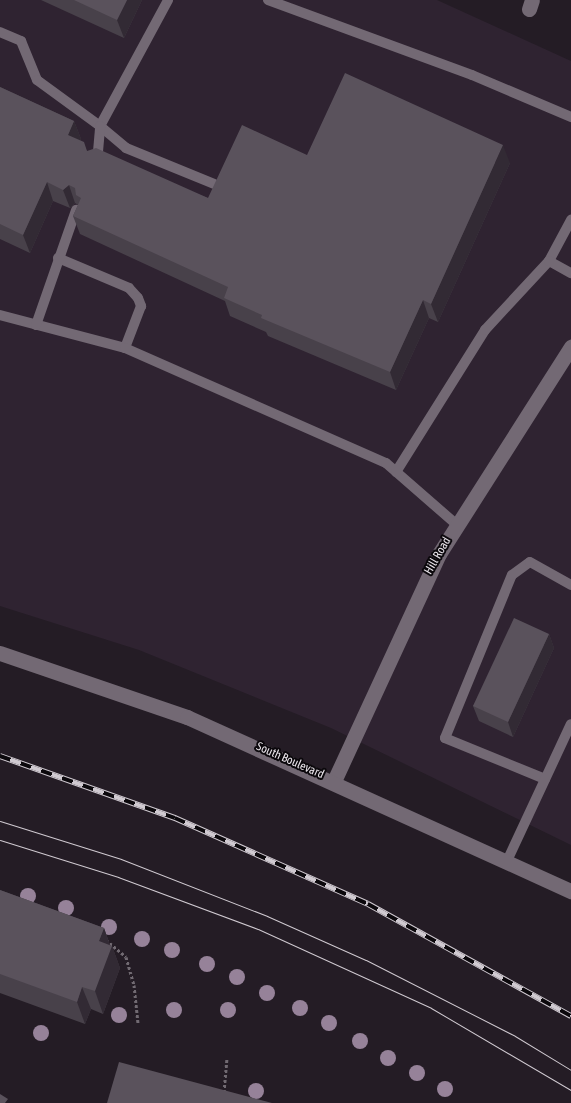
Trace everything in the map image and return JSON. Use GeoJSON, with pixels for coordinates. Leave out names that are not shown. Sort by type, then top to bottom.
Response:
{"type":"FeatureCollection","features":[{"type":"Feature","properties":{"kind":"main road","name":"Hill Road"},"geometry":{"type":"LineString","coordinates":[[334,781],[423,583],[457,525],[571,348]]}},
{"type":"Feature","properties":{"kind":"main road","name":"South Boulevard"},"geometry":{"type":"LineString","coordinates":[[0,653],[187,717],[334,781],[571,891]]}},
{"type":"Feature","properties":{"kind":"lane"},"geometry":{"type":"LineString","coordinates":[[96,163],[100,126],[168,0]]}},
{"type":"Feature","properties":{"kind":"lane"},"geometry":{"type":"LineString","coordinates":[[268,0],[472,76],[571,117]]}},
{"type":"Feature","properties":{"kind":"lane"},"geometry":{"type":"LineString","coordinates":[[0,32],[21,41],[37,80],[100,126],[126,148],[214,184]]}},
{"type":"Feature","properties":{"kind":"lane"},"geometry":{"type":"LineString","coordinates":[[36,325],[76,210]]}},
{"type":"Feature","properties":{"kind":"lane"},"geometry":{"type":"LineString","coordinates":[[396,472],[485,330],[549,261],[571,220]]}},
{"type":"Feature","properties":{"kind":"lane"},"geometry":{"type":"LineString","coordinates":[[58,258],[129,288],[138,298],[141,306],[125,348]]}},
{"type":"Feature","properties":{"kind":"lane"},"geometry":{"type":"LineString","coordinates":[[549,261],[571,273]]}},
{"type":"Feature","properties":{"kind":"lane"},"geometry":{"type":"LineString","coordinates":[[0,315],[125,348],[386,462],[457,525]]}},
{"type":"Feature","properties":{"kind":"lane"},"geometry":{"type":"LineString","coordinates":[[545,779],[445,738],[512,575],[530,562],[571,585]]}},
{"type":"Feature","properties":{"kind":"lane"},"geometry":{"type":"LineString","coordinates":[[507,861],[571,724]]}},
{"type":"Feature","properties":{"kind":"path"},"geometry":{"type":"LineString","coordinates":[[99,936],[114,944],[126,957],[134,985],[138,1024]]}},
{"type":"Feature","properties":{"kind":"path"},"geometry":{"type":"LineString","coordinates":[[223,1100],[227,1059]]}},
{"type":"Feature","properties":{"kind":"shaded area"},"geometry":{"type":"Polygon","coordinates":[[[0,0],[437,0],[571,61],[571,845],[331,728],[139,650],[0,606],[0,0]]]}},
{"type":"Feature","properties":{"kind":"building"},"geometry":{"type":"Polygon","coordinates":[[[74,0],[127,0],[117,20],[74,0]]]}},
{"type":"Feature","properties":{"kind":"building"},"geometry":{"type":"Polygon","coordinates":[[[345,73],[503,145],[431,304],[423,300],[390,372],[261,318],[262,315],[224,298],[228,287],[73,216],[81,198],[76,195],[75,188],[69,185],[63,190],[47,182],[23,235],[0,224],[0,87],[74,121],[68,135],[84,142],[87,151],[96,148],[208,198],[242,125],[307,155],[345,73]]]}},
{"type":"Feature","properties":{"kind":"building"},"geometry":{"type":"Polygon","coordinates":[[[514,618],[549,634],[508,722],[473,706],[514,618]]]}},
{"type":"Feature","properties":{"kind":"building"},"geometry":{"type":"Polygon","coordinates":[[[0,890],[104,928],[99,941],[112,946],[95,991],[82,987],[77,1002],[0,974],[0,890]]]}},
{"type":"Feature","properties":{"kind":"building"},"geometry":{"type":"Polygon","coordinates":[[[119,1062],[272,1103],[107,1103],[119,1062]]]}},
{"type":"Feature","properties":{"kind":"building"},"geometry":{"type":"Polygon","coordinates":[[[0,1094],[8,1099],[5,1103],[0,1103],[0,1094]]]}},
{"type":"Feature","properties":{"kind":"tram line"},"geometry":{"type":"LineString","coordinates":[[0,821],[121,859],[267,916],[366,960],[515,1036],[571,1070]]}},
{"type":"Feature","properties":{"kind":"tram line"},"geometry":{"type":"LineString","coordinates":[[0,840],[118,877],[258,929],[431,1008],[571,1090]]}},
{"type":"Feature","properties":{"kind":"railway"},"geometry":{"type":"LineString","coordinates":[[0,756],[175,818],[368,904],[571,1016]]}}]}
